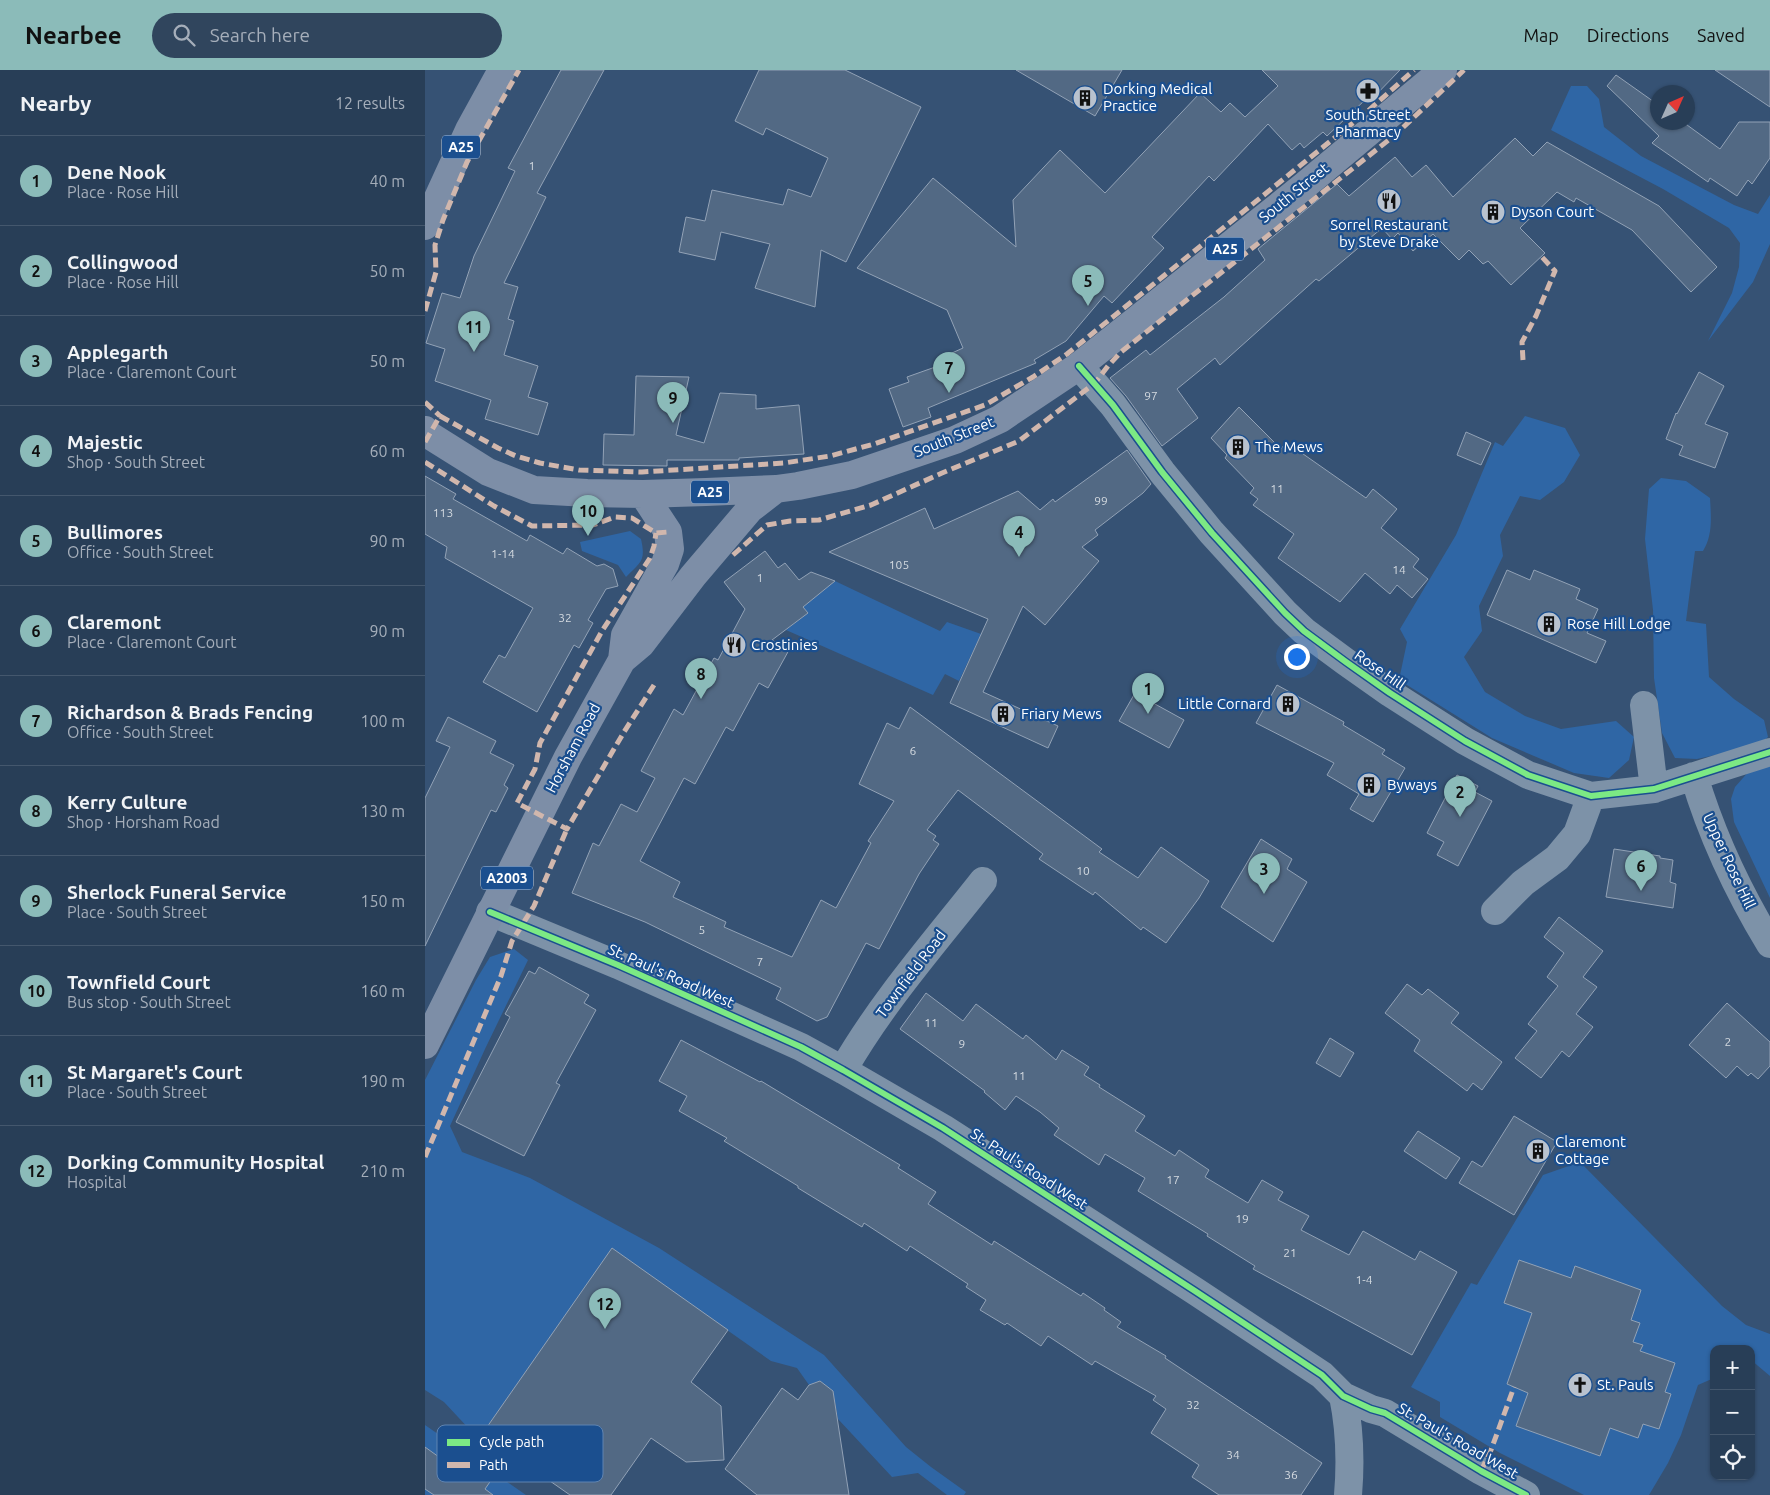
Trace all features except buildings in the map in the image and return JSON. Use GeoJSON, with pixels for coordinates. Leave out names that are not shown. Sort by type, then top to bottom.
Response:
{"type":"FeatureCollection","features":[{"type":"Feature","properties":{"kind":"main road","name":"A25"},"geometry":{"type":"LineString","coordinates":[[425,226],[469,130],[502,70]]}},
{"type":"Feature","properties":{"kind":"main road","name":"South Street"},"geometry":{"type":"LineString","coordinates":[[425,430],[429,435],[488,472],[535,490],[582,493],[643,494],[775,489],[851,475],[955,440],[1000,419],[1079,366],[1304,186],[1443,70]]}},
{"type":"Feature","properties":{"kind":"main road","name":"Horsham Road"},"geometry":{"type":"LineString","coordinates":[[425,1044],[568,757],[622,660],[641,644],[693,576],[750,509],[775,489]]}},
{"type":"Feature","properties":{"kind":"main road","name":"A2003"},"geometry":{"type":"LineString","coordinates":[[622,660],[625,635],[665,564],[670,549],[668,532],[643,494]]}},
{"type":"Feature","properties":{"kind":"street","name":"Rose Hill"},"geometry":{"type":"LineString","coordinates":[[1079,366],[1113,405],[1162,472],[1212,533],[1246,572],[1303,631],[1390,693],[1465,741],[1528,775],[1591,796],[1654,789],[1770,752]]}},
{"type":"Feature","properties":{"kind":"street"},"geometry":{"type":"LineString","coordinates":[[1644,705],[1654,789]]}},
{"type":"Feature","properties":{"kind":"street","name":"Upper Rose Hill"},"geometry":{"type":"LineString","coordinates":[[1694,776],[1702,804],[1731,869],[1770,944]]}},
{"type":"Feature","properties":{"kind":"street"},"geometry":{"type":"LineString","coordinates":[[1495,911],[1523,883],[1557,858],[1577,834],[1591,796]]}},
{"type":"Feature","properties":{"kind":"street","name":"Townfield Road"},"geometry":{"type":"LineString","coordinates":[[843,1070],[856,1047],[903,983],[983,881]]}},
{"type":"Feature","properties":{"kind":"street","name":"St. Paul's Road West"},"geometry":{"type":"LineString","coordinates":[[490,912],[618,965],[801,1047],[843,1070],[943,1128],[1195,1291],[1322,1375],[1343,1396],[1392,1417],[1481,1471],[1526,1495]]}},
{"type":"Feature","properties":{"kind":"street"},"geometry":{"type":"LineString","coordinates":[[1343,1396],[1349,1424],[1351,1464],[1348,1495]]}},
{"type":"Feature","properties":{"kind":"shaded area"},"geometry":{"type":"Polygon","coordinates":[[[1571,86],[1587,86],[1599,99],[1604,127],[1641,156],[1734,205],[1758,214],[1770,195],[1770,244],[1753,282],[1708,341],[1732,293],[1739,267],[1740,243],[1729,228],[1663,189],[1551,130],[1571,86]]]}},
{"type":"Feature","properties":{"kind":"shaded area"},"geometry":{"type":"Polygon","coordinates":[[[1525,416],[1565,428],[1580,455],[1564,482],[1540,500],[1520,496],[1500,535],[1503,556],[1479,606],[1482,631],[1464,657],[1485,692],[1525,716],[1561,729],[1616,721],[1634,737],[1629,760],[1609,778],[1574,773],[1492,738],[1399,680],[1407,642],[1400,629],[1456,535],[1495,442],[1503,446],[1525,416]]]}},
{"type":"Feature","properties":{"kind":"shaded area"},"geometry":{"type":"Polygon","coordinates":[[[1661,478],[1686,481],[1710,498],[1710,532],[1703,551],[1695,551],[1686,621],[1706,624],[1709,677],[1734,699],[1764,720],[1768,737],[1757,746],[1697,759],[1675,758],[1662,733],[1654,678],[1653,610],[1645,539],[1649,489],[1661,478]]]}},
{"type":"Feature","properties":{"kind":"shaded area"},"geometry":{"type":"Polygon","coordinates":[[[630,531],[641,539],[643,552],[639,564],[626,577],[618,565],[582,551],[580,542],[630,531]]]}},
{"type":"Feature","properties":{"kind":"shaded area"},"geometry":{"type":"Polygon","coordinates":[[[835,581],[940,631],[947,622],[981,634],[959,681],[945,674],[933,695],[786,630],[808,613],[803,607],[835,581]]]}},
{"type":"Feature","properties":{"kind":"shaded area"},"geometry":{"type":"Polygon","coordinates":[[[1770,765],[1770,898],[1734,822],[1731,799],[1735,787],[1750,770],[1770,765]]]}},
{"type":"Feature","properties":{"kind":"shaded area"},"geometry":{"type":"Polygon","coordinates":[[[514,949],[528,960],[450,1126],[462,1152],[530,1178],[659,1248],[824,1355],[906,1447],[966,1492],[964,1495],[947,1495],[918,1473],[892,1477],[838,1419],[833,1391],[820,1381],[809,1385],[797,1368],[771,1361],[612,1249],[488,1425],[465,1425],[444,1402],[425,1390],[425,1080],[476,980],[490,957],[514,949]]]}},
{"type":"Feature","properties":{"kind":"shaded area"},"geometry":{"type":"Polygon","coordinates":[[[1580,1162],[1722,1306],[1746,1325],[1770,1334],[1770,1376],[1755,1363],[1755,1345],[1710,1345],[1710,1380],[1698,1385],[1681,1435],[1668,1463],[1649,1495],[1584,1495],[1500,1453],[1440,1417],[1440,1402],[1411,1387],[1471,1283],[1477,1285],[1543,1175],[1580,1162]]]}},
{"type":"Feature","properties":{"kind":"shaded area"},"geometry":{"type":"Polygon","coordinates":[[[425,1425],[437,1433],[437,1482],[507,1482],[526,1495],[425,1495],[425,1425]]]}},
{"type":"Feature","properties":{"kind":"marked path"},"geometry":{"type":"LineString","coordinates":[[425,311],[436,272],[435,245],[443,220],[467,162],[519,70]]}},
{"type":"Feature","properties":{"kind":"marked path"},"geometry":{"type":"LineString","coordinates":[[425,442],[440,416],[516,456],[540,463],[579,470],[642,472],[784,463],[830,456],[874,444],[985,405],[1033,377],[1067,354],[1369,110],[1414,70]]}},
{"type":"Feature","properties":{"kind":"marked path"},"geometry":{"type":"LineString","coordinates":[[733,555],[767,525],[790,521],[819,520],[871,505],[1019,441],[1095,383],[1121,352],[1395,135],[1464,70]]}},
{"type":"Feature","properties":{"kind":"marked path"},"geometry":{"type":"LineString","coordinates":[[1523,360],[1522,342],[1536,316],[1555,271],[1541,256]]}},
{"type":"Feature","properties":{"kind":"marked path"},"geometry":{"type":"LineString","coordinates":[[425,402],[440,416]]}},
{"type":"Feature","properties":{"kind":"marked path"},"geometry":{"type":"LineString","coordinates":[[425,462],[494,506],[532,526],[593,525],[615,517],[632,518],[656,533],[668,532]]}},
{"type":"Feature","properties":{"kind":"marked path"},"geometry":{"type":"LineString","coordinates":[[654,685],[567,829],[517,803],[535,769],[540,743],[602,631],[650,558],[656,533]]}},
{"type":"Feature","properties":{"kind":"marked path"},"geometry":{"type":"LineString","coordinates":[[425,1157],[501,976],[512,941],[534,906],[567,829]]}},
{"type":"Feature","properties":{"kind":"marked path"},"geometry":{"type":"LineString","coordinates":[[1481,1471],[1491,1450],[1514,1387]]}},
{"type":"Feature","properties":{"kind":"cycle path"},"geometry":{"type":"LineString","coordinates":[[1079,366],[1113,405],[1162,472],[1212,533],[1285,613],[1304,631],[1346,662],[1465,741],[1528,775],[1591,796],[1654,789],[1770,752]]}},
{"type":"Feature","properties":{"kind":"cycle path"},"geometry":{"type":"LineString","coordinates":[[490,912],[618,965],[801,1047],[843,1070],[943,1128],[1195,1291],[1322,1375],[1343,1396],[1371,1409],[1385,1413],[1481,1471],[1526,1495]]}},
{"type":"Feature","properties":{"kind":"place","name":"South Street Pharmacy"},"geometry":{"type":"Point","coordinates":[1368,91]}},
{"type":"Feature","properties":{"kind":"place","name":"Dorking Medical Practice"},"geometry":{"type":"Point","coordinates":[1085,98]}},
{"type":"Feature","properties":{"kind":"place","name":"Sorrel Restaurant by Steve Drake"},"geometry":{"type":"Point","coordinates":[1389,201]}},
{"type":"Feature","properties":{"kind":"place","name":"Dyson Court"},"geometry":{"type":"Point","coordinates":[1493,212]}},
{"type":"Feature","properties":{"kind":"place","name":"Bullimores"},"geometry":{"type":"Point","coordinates":[1088,306]}},
{"type":"Feature","properties":{"kind":"place","name":"St Margaret's Court"},"geometry":{"type":"Point","coordinates":[474,352]}},
{"type":"Feature","properties":{"kind":"place","name":"Richardson & Brads Fencing"},"geometry":{"type":"Point","coordinates":[949,393]}},
{"type":"Feature","properties":{"kind":"place","name":"Sherlock Funeral Service"},"geometry":{"type":"Point","coordinates":[673,423]}},
{"type":"Feature","properties":{"kind":"place","name":"The Mews"},"geometry":{"type":"Point","coordinates":[1238,447]}},
{"type":"Feature","properties":{"kind":"place","name":"Townfield Court"},"geometry":{"type":"Point","coordinates":[588,536]}},
{"type":"Feature","properties":{"kind":"place","name":"Majestic"},"geometry":{"type":"Point","coordinates":[1019,557]}},
{"type":"Feature","properties":{"kind":"place","name":"Rose Hill Lodge"},"geometry":{"type":"Point","coordinates":[1549,624]}},
{"type":"Feature","properties":{"kind":"place","name":"Crostinies"},"geometry":{"type":"Point","coordinates":[734,645]}},
{"type":"Feature","properties":{"kind":"place","name":"Kerry Culture"},"geometry":{"type":"Point","coordinates":[701,699]}},
{"type":"Feature","properties":{"kind":"place","name":"Little Cornard"},"geometry":{"type":"Point","coordinates":[1288,704]}},
{"type":"Feature","properties":{"kind":"place","name":"Friary Mews"},"geometry":{"type":"Point","coordinates":[1003,714]}},
{"type":"Feature","properties":{"kind":"place","name":"Dene Nook"},"geometry":{"type":"Point","coordinates":[1148,714]}},
{"type":"Feature","properties":{"kind":"place","name":"Byways"},"geometry":{"type":"Point","coordinates":[1369,785]}},
{"type":"Feature","properties":{"kind":"place","name":"Collingwood"},"geometry":{"type":"Point","coordinates":[1460,817]}},
{"type":"Feature","properties":{"kind":"place","name":"Claremont"},"geometry":{"type":"Point","coordinates":[1641,891]}},
{"type":"Feature","properties":{"kind":"place","name":"Applegarth"},"geometry":{"type":"Point","coordinates":[1264,894]}},
{"type":"Feature","properties":{"kind":"place","name":"Claremont Cottage"},"geometry":{"type":"Point","coordinates":[1538,1151]}},
{"type":"Feature","properties":{"kind":"place","name":"Dorking Community Hospital"},"geometry":{"type":"Point","coordinates":[605,1329]}},
{"type":"Feature","properties":{"kind":"place","name":"St. Pauls"},"geometry":{"type":"Point","coordinates":[1580,1385]}}]}
